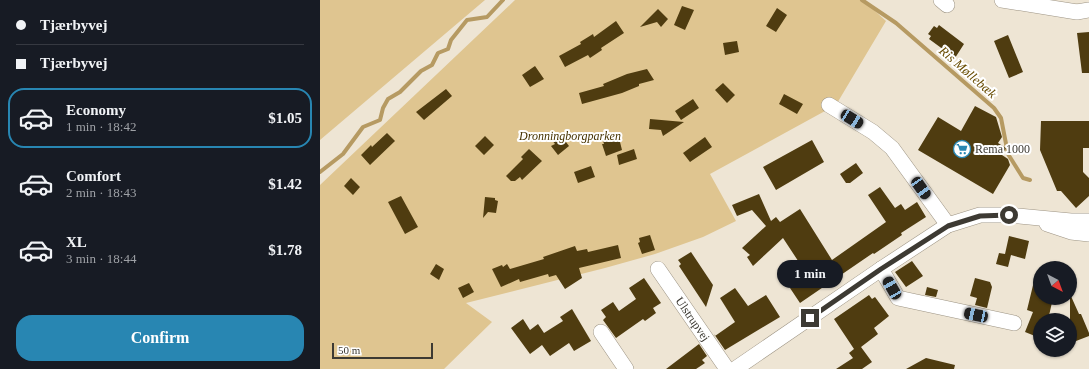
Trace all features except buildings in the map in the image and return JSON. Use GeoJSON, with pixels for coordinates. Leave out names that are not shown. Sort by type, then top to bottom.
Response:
{"type":"FeatureCollection","features":[{"type":"Feature","properties":{"kind":"street"},"geometry":{"type":"LineString","coordinates":[[1002,0],[1077,12],[1089,10]]}},
{"type":"Feature","properties":{"kind":"street"},"geometry":{"type":"LineString","coordinates":[[829,105],[873,132],[892,148],[948,226]]}},
{"type":"Feature","properties":{"kind":"street"},"geometry":{"type":"LineString","coordinates":[[735,369],[881,269],[948,226],[980,216],[1009,215],[1071,221],[1089,221]]}},
{"type":"Feature","properties":{"kind":"street"},"geometry":{"type":"LineString","coordinates":[[1030,217],[1063,230],[1089,234]]}},
{"type":"Feature","properties":{"kind":"street","name":"Ulstrupvej"},"geometry":{"type":"LineString","coordinates":[[658,269],[727,369]]}},
{"type":"Feature","properties":{"kind":"street"},"geometry":{"type":"LineString","coordinates":[[881,269],[898,298],[1014,323]]}},
{"type":"Feature","properties":{"kind":"street"},"geometry":{"type":"LineString","coordinates":[[601,332],[626,369]]}},
{"type":"Feature","properties":{"kind":"green space"},"geometry":{"type":"Polygon","coordinates":[[[320,0],[485,0],[320,140],[320,0]]]}},
{"type":"Feature","properties":{"kind":"green space","name":"Dronningborgparken"},"geometry":{"type":"Polygon","coordinates":[[[515,0],[863,0],[886,21],[836,105],[710,174],[736,221],[703,237],[655,254],[466,303],[492,322],[444,369],[320,369],[320,185],[515,0]]]}},
{"type":"Feature","properties":{"kind":"waterway","name":"Ris Møllebæk"},"geometry":{"type":"LineString","coordinates":[[320,172],[343,154],[363,127],[380,120],[383,108],[388,99],[400,92],[421,71],[432,65],[438,53],[448,49],[451,40],[467,20],[487,17],[503,0]]}},
{"type":"Feature","properties":{"kind":"waterway","name":"Ris Møllebæk"},"geometry":{"type":"LineString","coordinates":[[862,0],[896,23],[994,108],[1001,118],[1008,154],[1023,178],[1030,180]]}},
{"type":"Feature","properties":{"kind":"place","name":"Rema 1000"},"geometry":{"type":"Point","coordinates":[962,149]}},
{"type":"Feature","properties":{"kind":"route"},"geometry":{"type":"LineString","coordinates":[[810,318],[881,269],[948,226],[980,216],[1009,215]]}}]}
